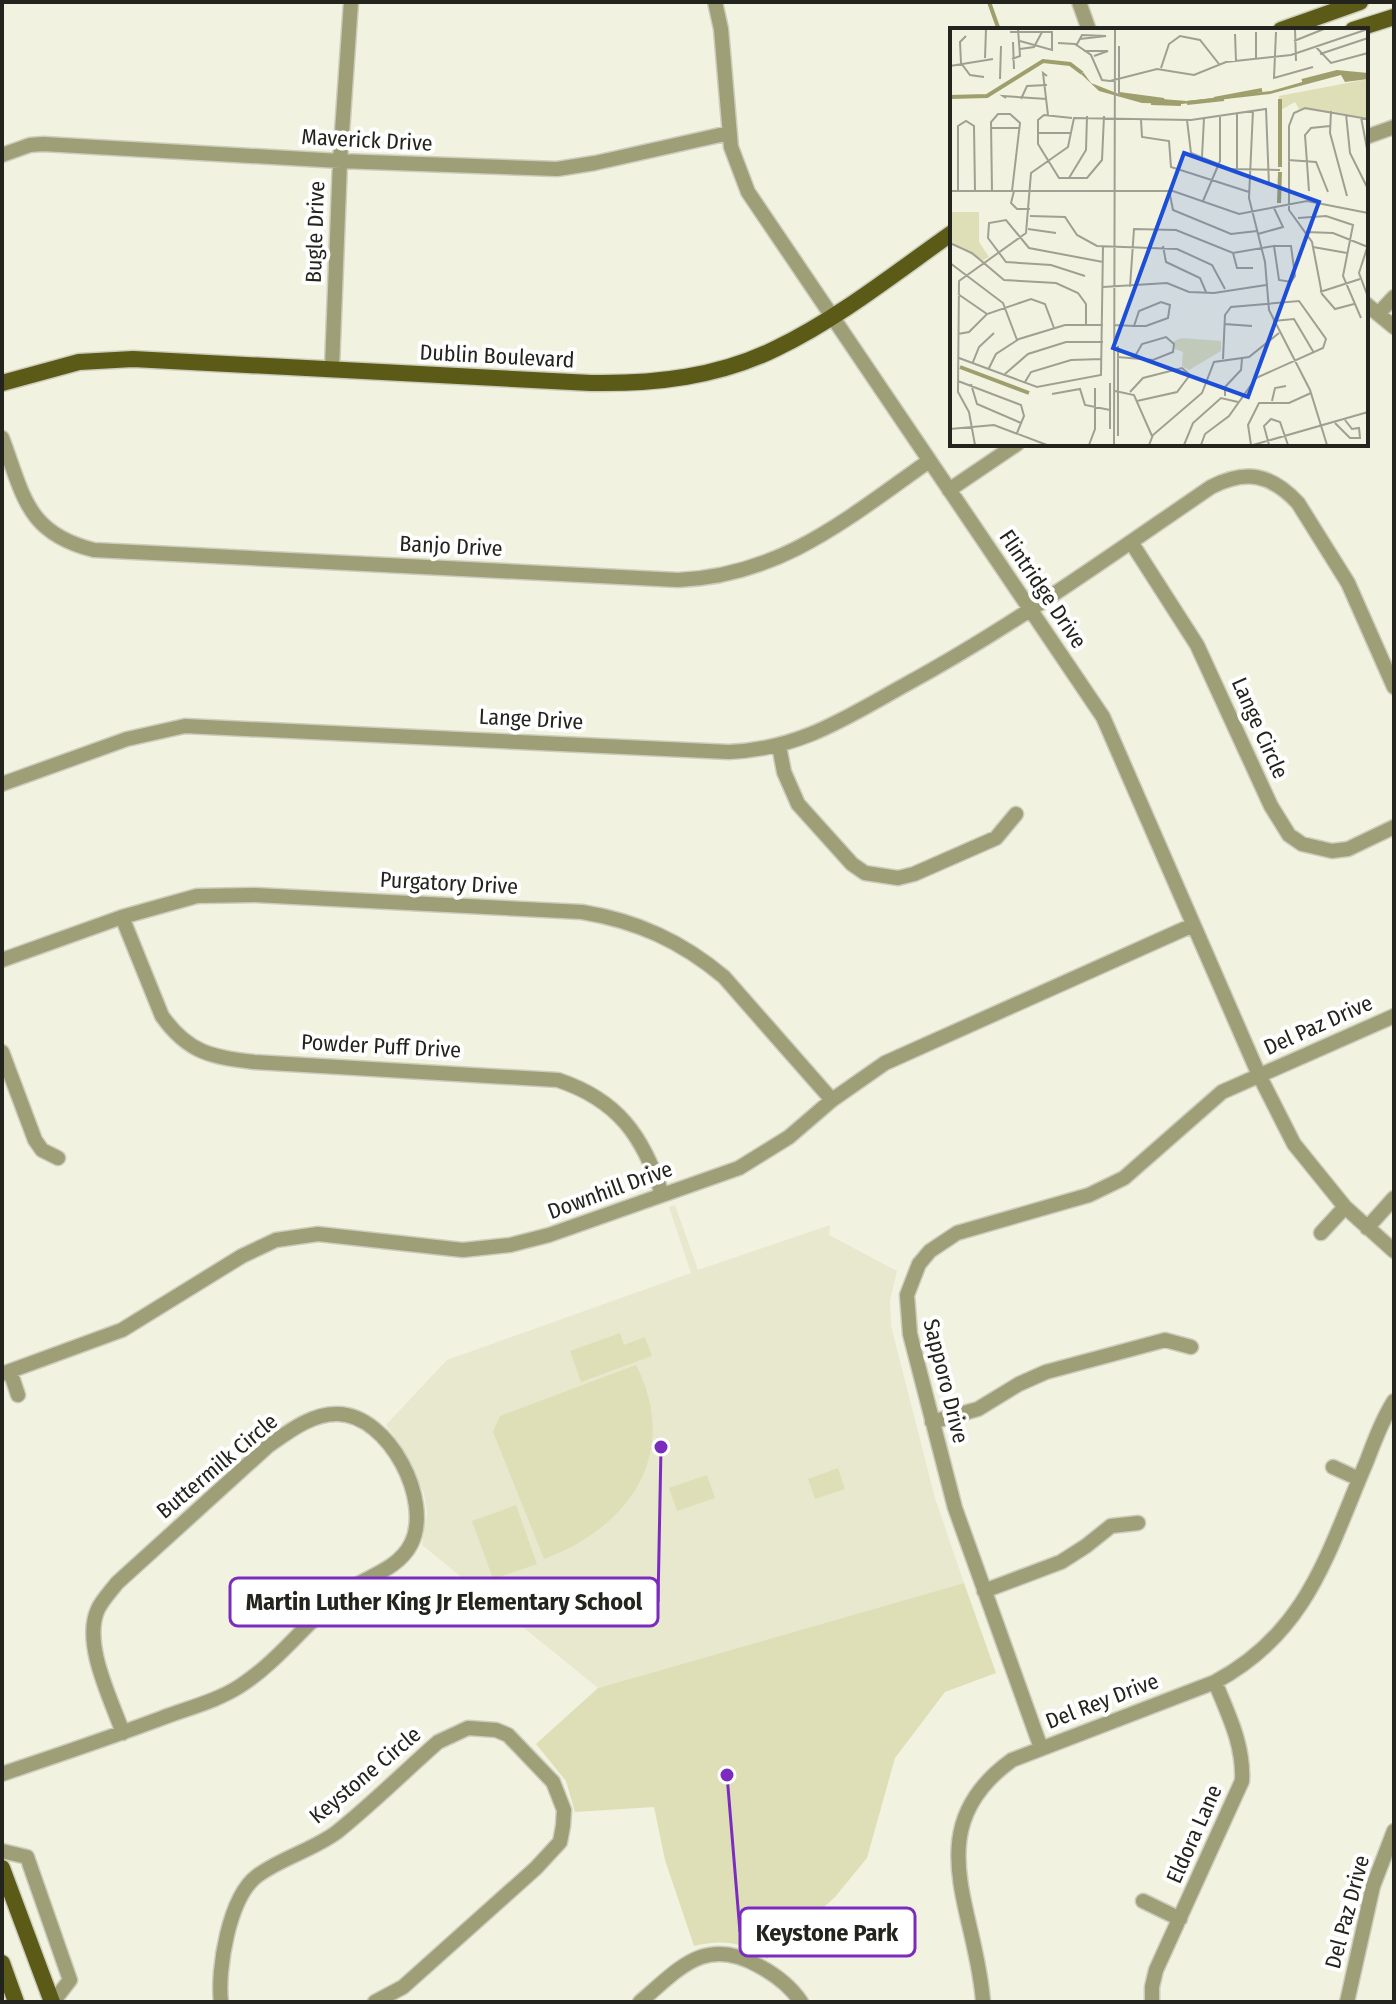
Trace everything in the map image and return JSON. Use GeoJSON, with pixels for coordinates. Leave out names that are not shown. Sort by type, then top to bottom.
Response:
{"type":"FeatureCollection","features":[{"type":"Feature","properties":{"kind":"main road"},"geometry":{"type":"LineString","coordinates":[[1287,28],[1360,2]]}},
{"type":"Feature","properties":{"kind":"main road"},"geometry":{"type":"LineString","coordinates":[[1359,28],[1394,17]]}},
{"type":"Feature","properties":{"kind":"main road","name":"Dublin Boulevard"},"geometry":{"type":"LineString","coordinates":[[2,383],[55,367],[105,359],[591,383],[652,382],[703,374],[776,349],[832,317],[950,234]]}},
{"type":"Feature","properties":{"kind":"main road"},"geometry":{"type":"LineString","coordinates":[[2,1868],[53,2002]]}},
{"type":"Feature","properties":{"kind":"main road"},"geometry":{"type":"LineString","coordinates":[[2,1963],[16,2002]]}},
{"type":"Feature","properties":{"kind":"street","name":"Bugle Drive"},"geometry":{"type":"LineString","coordinates":[[332,368],[340,161],[351,2]]}},
{"type":"Feature","properties":{"kind":"street","name":"Flintridge Drive"},"geometry":{"type":"LineString","coordinates":[[715,2],[721,29],[729,133],[734,160],[748,192],[1103,717],[1259,1075],[1294,1144],[1345,1207],[1394,1251]]}},
{"type":"Feature","properties":{"kind":"street"},"geometry":{"type":"LineString","coordinates":[[1084,3],[1089,28]]}},
{"type":"Feature","properties":{"kind":"street"},"geometry":{"type":"LineString","coordinates":[[1368,136],[1394,127]]}},
{"type":"Feature","properties":{"kind":"street","name":"Maverick Drive"},"geometry":{"type":"LineString","coordinates":[[2,155],[30,145],[43,144],[340,161],[557,169],[729,133]]}},
{"type":"Feature","properties":{"kind":"street"},"geometry":{"type":"LineString","coordinates":[[1378,314],[1394,297]]}},
{"type":"Feature","properties":{"kind":"street"},"geometry":{"type":"LineString","coordinates":[[1368,306],[1394,327]]}},
{"type":"Feature","properties":{"kind":"street","name":"Banjo Drive"},"geometry":{"type":"LineString","coordinates":[[2,438],[24,496],[38,522],[62,540],[94,550],[678,580],[721,576],[784,556],[814,540],[929,461]]}},
{"type":"Feature","properties":{"kind":"street"},"geometry":{"type":"LineString","coordinates":[[949,490],[1014,446]]}},
{"type":"Feature","properties":{"kind":"street"},"geometry":{"type":"LineString","coordinates":[[1031,608],[1228,478],[1242,475],[1259,477],[1273,482],[1298,503],[1348,583],[1394,687]]}},
{"type":"Feature","properties":{"kind":"street","name":"Lange Circle"},"geometry":{"type":"LineString","coordinates":[[1131,542],[1197,645],[1271,806],[1289,835],[1302,844],[1332,851],[1348,849],[1394,827]]}},
{"type":"Feature","properties":{"kind":"street","name":"Lange Drive"},"geometry":{"type":"LineString","coordinates":[[2,784],[127,739],[185,726],[729,752],[779,746],[801,740],[840,721],[958,656],[1031,608]]}},
{"type":"Feature","properties":{"kind":"street"},"geometry":{"type":"LineString","coordinates":[[779,746],[784,772],[798,804],[852,864],[865,873],[898,878],[914,874],[996,838],[1016,814]]}},
{"type":"Feature","properties":{"kind":"street","name":"Purgatory Drive"},"geometry":{"type":"LineString","coordinates":[[2,960],[122,917],[197,896],[255,895],[582,912],[630,922],[672,939],[724,977],[832,1100]]}},
{"type":"Feature","properties":{"kind":"street","name":"Powder Puff Drive"},"geometry":{"type":"LineString","coordinates":[[122,917],[162,1016],[171,1029],[196,1049],[210,1056],[254,1062],[558,1080],[580,1088],[614,1110],[630,1127],[649,1158],[662,1194]]}},
{"type":"Feature","properties":{"kind":"street","name":"Downhill Drive"},"geometry":{"type":"LineString","coordinates":[[18,1395],[6,1373],[122,1330],[242,1256],[276,1240],[318,1234],[463,1250],[495,1248],[529,1241],[753,1161],[789,1137],[873,1070],[1193,925]]}},
{"type":"Feature","properties":{"kind":"street","name":"Del Paz Drive"},"geometry":{"type":"LineString","coordinates":[[1259,1075],[1394,1016]]}},
{"type":"Feature","properties":{"kind":"street"},"geometry":{"type":"LineString","coordinates":[[2,1052],[35,1140],[42,1150],[58,1158]]}},
{"type":"Feature","properties":{"kind":"street","name":"Sapporo Drive"},"geometry":{"type":"LineString","coordinates":[[1041,1748],[955,1508],[906,1313],[911,1280],[930,1251],[957,1233],[1108,1187],[1141,1165],[1209,1101],[1259,1075]]}},
{"type":"Feature","properties":{"kind":"street"},"geometry":{"type":"LineString","coordinates":[[1367,1228],[1394,1198]]}},
{"type":"Feature","properties":{"kind":"street"},"geometry":{"type":"LineString","coordinates":[[1321,1233],[1345,1207]]}},
{"type":"Feature","properties":{"kind":"street"},"geometry":{"type":"LineString","coordinates":[[932,1422],[978,1409],[1046,1372],[1165,1340],[1191,1347]]}},
{"type":"Feature","properties":{"kind":"street","name":"Del Rey Drive"},"geometry":{"type":"LineString","coordinates":[[983,2002],[981,1971],[961,1890],[957,1854],[958,1838],[972,1800],[1012,1760],[1215,1682],[1255,1657],[1299,1609],[1322,1567],[1394,1401]]}},
{"type":"Feature","properties":{"kind":"street","name":"Buttermilk Circle"},"geometry":{"type":"LineString","coordinates":[[2,1774],[123,1733],[226,1695],[253,1677],[336,1599],[403,1557],[416,1533],[416,1499],[379,1431],[352,1416],[337,1414],[320,1416],[287,1433],[268,1446],[117,1583],[98,1609],[93,1638],[96,1656],[123,1733]]}},
{"type":"Feature","properties":{"kind":"street"},"geometry":{"type":"LineString","coordinates":[[1333,1467],[1359,1479]]}},
{"type":"Feature","properties":{"kind":"street"},"geometry":{"type":"LineString","coordinates":[[984,1591],[1061,1562],[1111,1526],[1138,1523]]}},
{"type":"Feature","properties":{"kind":"street","name":"Eldora Lane"},"geometry":{"type":"LineString","coordinates":[[1152,2002],[1156,1970],[1242,1781],[1242,1754],[1238,1739],[1215,1682]]}},
{"type":"Feature","properties":{"kind":"street","name":"Keystone Circle"},"geometry":{"type":"LineString","coordinates":[[221,2002],[222,1964],[234,1914],[247,1886],[255,1877],[336,1833],[438,1742],[453,1733],[481,1727],[508,1735],[545,1771],[560,1795],[563,1826],[560,1842],[536,1868],[425,1968],[403,1987],[375,2002]]}},
{"type":"Feature","properties":{"kind":"street","name":"Del Paz Drive"},"geometry":{"type":"LineString","coordinates":[[1347,2002],[1373,1886],[1394,1833]]}},
{"type":"Feature","properties":{"kind":"street"},"geometry":{"type":"LineString","coordinates":[[2,1851],[27,1857],[70,1980],[53,2002]]}},
{"type":"Feature","properties":{"kind":"street"},"geometry":{"type":"LineString","coordinates":[[1143,1901],[1180,1919]]}},
{"type":"Feature","properties":{"kind":"street"},"geometry":{"type":"LineString","coordinates":[[640,2002],[682,1966],[712,1953],[729,1953],[745,1958],[766,1970],[801,2002]]}},
{"type":"Feature","properties":{"kind":"shaded area"},"geometry":{"type":"Polygon","coordinates":[[[675,1205],[698,1270],[830,1225],[829,1235],[897,1271],[890,1300],[891,1326],[935,1498],[964,1583],[598,1688],[422,1545],[427,1514],[424,1493],[398,1441],[386,1425],[447,1360],[691,1273],[669,1207],[675,1205]]]}},
{"type":"Feature","properties":{"kind":"shaded area"},"geometry":{"type":"Polygon","coordinates":[[[620,1333],[624,1345],[645,1337],[652,1356],[581,1382],[570,1351],[620,1333]]]}},
{"type":"Feature","properties":{"kind":"shaded area"},"geometry":{"type":"Polygon","coordinates":[[[636,1365],[648,1397],[653,1428],[649,1457],[639,1483],[623,1507],[601,1528],[544,1559],[493,1432],[500,1416],[636,1365]]]}},
{"type":"Feature","properties":{"kind":"shaded area"},"geometry":{"type":"Polygon","coordinates":[[[838,1468],[845,1489],[815,1499],[808,1479],[838,1468]]]}},
{"type":"Feature","properties":{"kind":"shaded area"},"geometry":{"type":"Polygon","coordinates":[[[707,1475],[715,1498],[677,1511],[669,1488],[707,1475]]]}},
{"type":"Feature","properties":{"kind":"shaded area"},"geometry":{"type":"Polygon","coordinates":[[[516,1505],[537,1564],[493,1579],[472,1521],[516,1505]]]}},
{"type":"Feature","properties":{"kind":"shaded area"},"geometry":{"type":"Polygon","coordinates":[[[964,1583],[996,1673],[945,1692],[895,1758],[867,1858],[835,1897],[767,1959],[750,1949],[732,1944],[694,1946],[665,1860],[654,1807],[575,1812],[566,1781],[536,1744],[598,1688],[964,1583]]]}},
{"type":"Feature","properties":{"kind":"waterway"},"geometry":{"type":"LineString","coordinates":[[989,2],[998,28]]}},
{"type":"Feature","properties":{"kind":"place","name":"Martin Luther King Jr Elementary School"},"geometry":{"type":"Point","coordinates":[661,1447]}},
{"type":"Feature","properties":{"kind":"place","name":"Keystone Park"},"geometry":{"type":"Point","coordinates":[727,1775]}}]}
